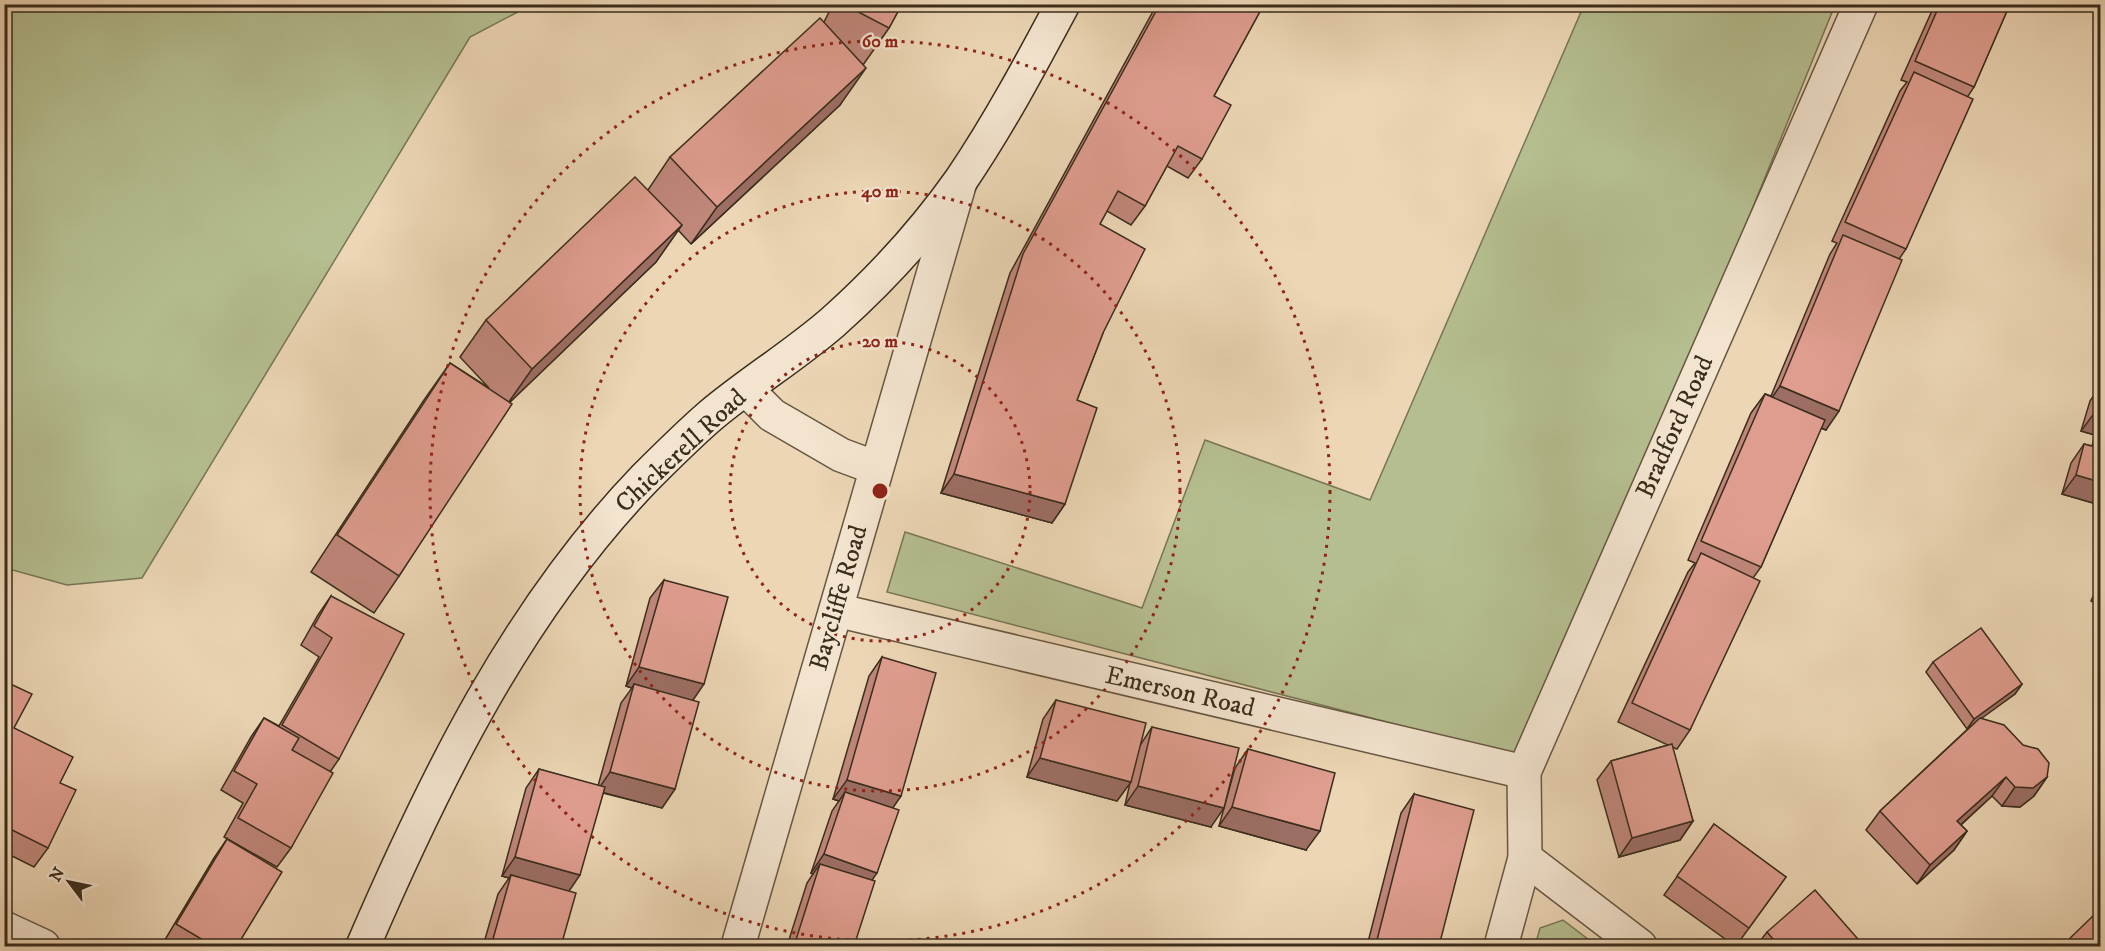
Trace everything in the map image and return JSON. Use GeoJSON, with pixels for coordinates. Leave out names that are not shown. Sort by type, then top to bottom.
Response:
{"type":"FeatureCollection","features":[{"type":"Feature","properties":{"kind":"street","name":"Chickerell Road"},"geometry":{"type":"LineString","coordinates":[[363,946],[422,813],[456,746],[543,604],[578,555],[644,479],[710,416],[795,353],[872,285],[961,181],[1019,85],[1064,4]]}},
{"type":"Feature","properties":{"kind":"street","name":"Bradford Road"},"geometry":{"type":"LineString","coordinates":[[1501,946],[1525,858],[1524,772],[1861,4]]}},
{"type":"Feature","properties":{"kind":"street","name":"Baycliffe Road"},"geometry":{"type":"LineString","coordinates":[[738,946],[961,181]]}},
{"type":"Feature","properties":{"kind":"street"},"geometry":{"type":"LineString","coordinates":[[746,389],[772,415],[841,455],[876,468]]}},
{"type":"Feature","properties":{"kind":"street","name":"Emerson Road"},"geometry":{"type":"LineString","coordinates":[[836,610],[1524,772]]}},
{"type":"Feature","properties":{"kind":"street"},"geometry":{"type":"LineString","coordinates":[[1525,858],[1640,946]]}},
{"type":"Feature","properties":{"kind":"street"},"geometry":{"type":"LineString","coordinates":[[4,928],[43,946]]}},
{"type":"Feature","properties":{"kind":"green space"},"geometry":{"type":"Polygon","coordinates":[[[4,5],[531,5],[470,37],[142,578],[67,585],[5,568],[4,5]]]}},
{"type":"Feature","properties":{"kind":"green space"},"geometry":{"type":"Polygon","coordinates":[[[1584,5],[1835,5],[1529,759],[887,592],[905,532],[1142,608],[1205,440],[1370,500],[1584,5]]]}},
{"type":"Feature","properties":{"kind":"green space"},"geometry":{"type":"Polygon","coordinates":[[[1563,920],[1597,946],[1535,946],[1540,928],[1563,920]]]}},
{"type":"Feature","properties":{"kind":"building"},"geometry":{"type":"Polygon","coordinates":[[[843,4],[902,4],[889,28],[843,4]]]}},
{"type":"Feature","properties":{"kind":"building"},"geometry":{"type":"Polygon","coordinates":[[[1160,4],[1264,4],[1214,96],[1231,105],[1202,159],[1178,146],[1145,206],[1118,191],[1100,224],[1145,249],[1103,333],[1077,400],[1097,408],[1065,504],[954,474],[1023,254],[1160,4]]]}},
{"type":"Feature","properties":{"kind":"building"},"geometry":{"type":"Polygon","coordinates":[[[1940,4],[2010,4],[1974,87],[1915,61],[1940,4]]]}},
{"type":"Feature","properties":{"kind":"building"},"geometry":{"type":"Polygon","coordinates":[[[820,18],[866,68],[717,207],[670,157],[820,18]]]}},
{"type":"Feature","properties":{"kind":"building"},"geometry":{"type":"Polygon","coordinates":[[[1914,72],[1973,99],[1906,249],[1845,222],[1914,72]]]}},
{"type":"Feature","properties":{"kind":"building"},"geometry":{"type":"Polygon","coordinates":[[[635,177],[682,225],[532,369],[486,320],[635,177]]]}},
{"type":"Feature","properties":{"kind":"building"},"geometry":{"type":"Polygon","coordinates":[[[1843,235],[1902,260],[1839,411],[1780,386],[1843,235]]]}},
{"type":"Feature","properties":{"kind":"building"},"geometry":{"type":"Polygon","coordinates":[[[450,363],[512,404],[399,576],[337,535],[450,363]]]}},
{"type":"Feature","properties":{"kind":"building"},"geometry":{"type":"Polygon","coordinates":[[[2100,391],[2100,413],[2095,412],[2100,391]]]}},
{"type":"Feature","properties":{"kind":"building"},"geometry":{"type":"Polygon","coordinates":[[[1765,394],[1825,420],[1761,567],[1701,541],[1765,394]]]}},
{"type":"Feature","properties":{"kind":"building"},"geometry":{"type":"Polygon","coordinates":[[[2084,444],[2099,448],[2100,444],[2100,482],[2076,475],[2084,444]]]}},
{"type":"Feature","properties":{"kind":"building"},"geometry":{"type":"Polygon","coordinates":[[[1701,553],[1760,581],[1690,730],[1632,703],[1701,553]]]}},
{"type":"Feature","properties":{"kind":"building"},"geometry":{"type":"Polygon","coordinates":[[[664,580],[728,597],[704,684],[639,667],[664,580]]]}},
{"type":"Feature","properties":{"kind":"building"},"geometry":{"type":"Polygon","coordinates":[[[331,596],[404,634],[339,759],[282,725],[332,638],[314,626],[331,596]]]}},
{"type":"Feature","properties":{"kind":"building"},"geometry":{"type":"Polygon","coordinates":[[[1981,628],[2022,684],[1974,719],[1933,662],[1981,628]]]}},
{"type":"Feature","properties":{"kind":"building"},"geometry":{"type":"Polygon","coordinates":[[[882,657],[936,673],[901,796],[847,780],[882,657]]]}},
{"type":"Feature","properties":{"kind":"building"},"geometry":{"type":"Polygon","coordinates":[[[4,681],[32,694],[14,728],[73,757],[60,783],[76,790],[48,848],[4,826],[4,681]]]}},
{"type":"Feature","properties":{"kind":"building"},"geometry":{"type":"Polygon","coordinates":[[[634,684],[699,702],[675,789],[610,772],[634,684]]]}},
{"type":"Feature","properties":{"kind":"building"},"geometry":{"type":"Polygon","coordinates":[[[1056,700],[1146,723],[1131,782],[1040,758],[1056,700]]]}},
{"type":"Feature","properties":{"kind":"building"},"geometry":{"type":"Polygon","coordinates":[[[264,718],[299,738],[292,750],[333,773],[291,848],[238,818],[257,784],[234,771],[264,718]]]}},
{"type":"Feature","properties":{"kind":"building"},"geometry":{"type":"Polygon","coordinates":[[[1980,718],[2004,725],[2023,745],[2038,749],[2049,763],[2047,777],[2033,788],[2015,787],[2006,777],[1957,821],[1967,831],[1930,865],[1880,811],[1980,718]]]}},
{"type":"Feature","properties":{"kind":"building"},"geometry":{"type":"Polygon","coordinates":[[[1152,727],[1239,748],[1224,808],[1138,786],[1152,727]]]}},
{"type":"Feature","properties":{"kind":"building"},"geometry":{"type":"Polygon","coordinates":[[[1672,744],[1693,821],[1632,838],[1611,761],[1672,744]]]}},
{"type":"Feature","properties":{"kind":"building"},"geometry":{"type":"Polygon","coordinates":[[[1248,749],[1335,773],[1320,831],[1232,807],[1248,749]]]}},
{"type":"Feature","properties":{"kind":"building"},"geometry":{"type":"Polygon","coordinates":[[[539,769],[605,787],[580,875],[515,857],[539,769]]]}},
{"type":"Feature","properties":{"kind":"building"},"geometry":{"type":"Polygon","coordinates":[[[845,792],[899,810],[877,873],[824,854],[845,792]]]}},
{"type":"Feature","properties":{"kind":"building"},"geometry":{"type":"Polygon","coordinates":[[[1414,794],[1474,810],[1439,946],[1376,944],[1414,794]]]}},
{"type":"Feature","properties":{"kind":"building"},"geometry":{"type":"Polygon","coordinates":[[[1714,824],[1786,877],[1749,928],[1677,876],[1714,824]]]}},
{"type":"Feature","properties":{"kind":"building"},"geometry":{"type":"Polygon","coordinates":[[[227,839],[282,872],[237,946],[213,946],[176,924],[227,839]]]}},
{"type":"Feature","properties":{"kind":"building"},"geometry":{"type":"Polygon","coordinates":[[[820,864],[875,881],[854,946],[794,946],[820,864]]]}},
{"type":"Feature","properties":{"kind":"building"},"geometry":{"type":"Polygon","coordinates":[[[511,875],[576,893],[561,946],[491,946],[511,875]]]}},
{"type":"Feature","properties":{"kind":"building"},"geometry":{"type":"Polygon","coordinates":[[[1815,890],[1864,946],[1779,946],[1767,932],[1815,890]]]}},
{"type":"Feature","properties":{"kind":"building"},"geometry":{"type":"Polygon","coordinates":[[[2095,914],[2100,919],[2100,946],[2068,946],[2065,943],[2095,914]]]}}]}
